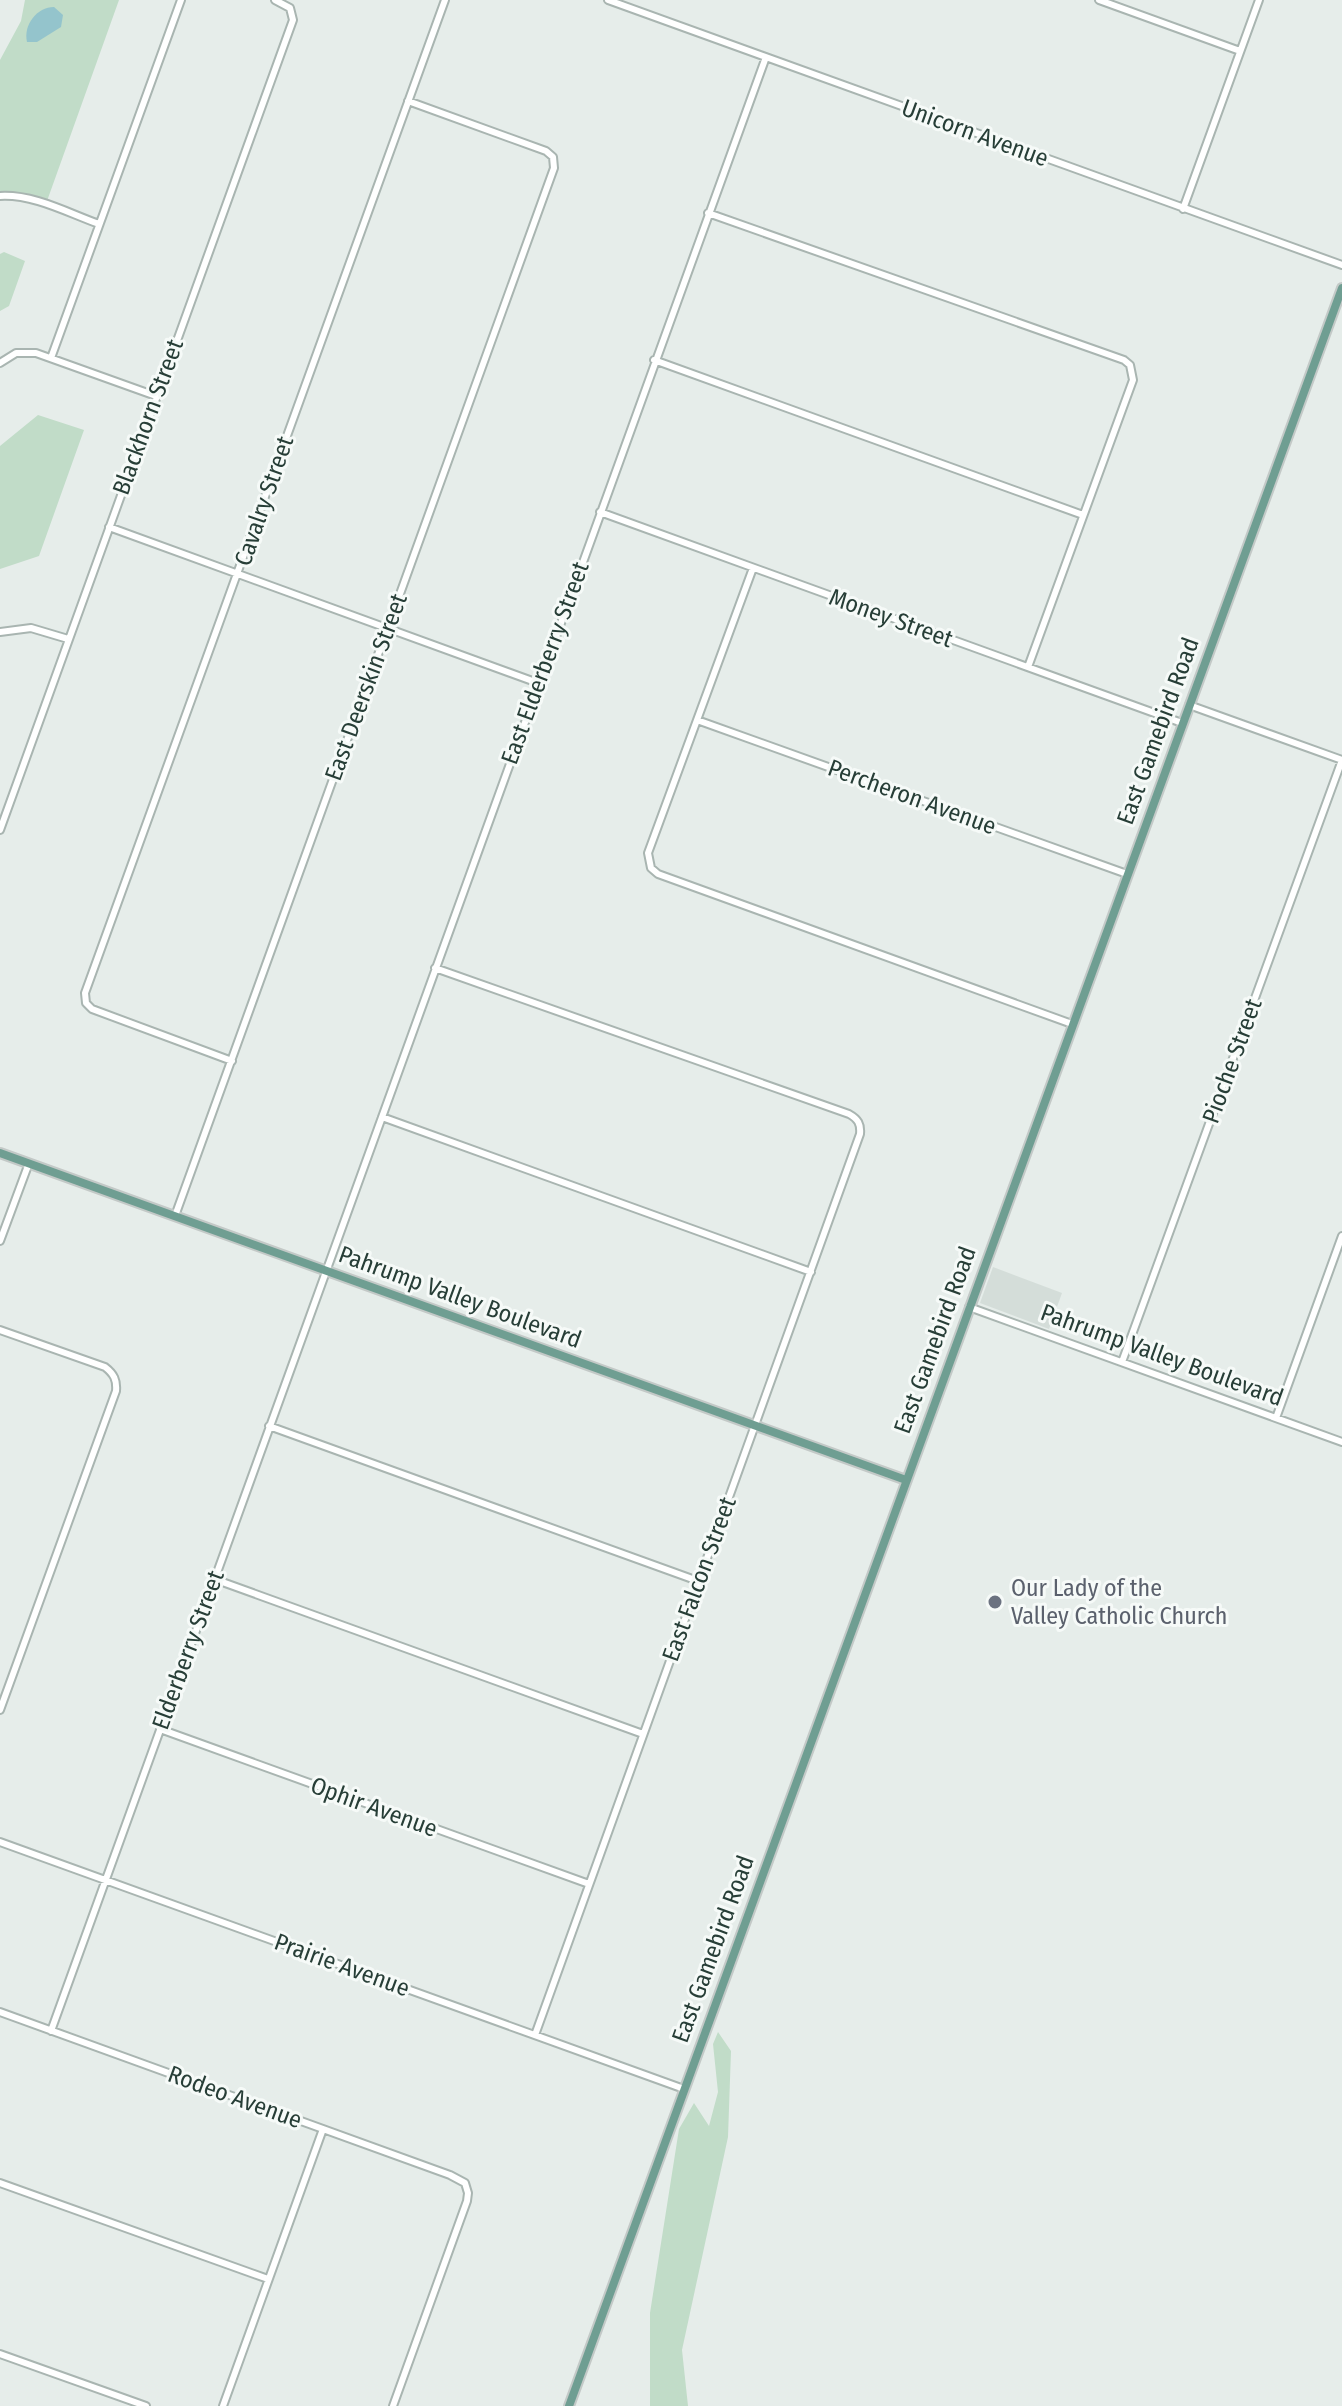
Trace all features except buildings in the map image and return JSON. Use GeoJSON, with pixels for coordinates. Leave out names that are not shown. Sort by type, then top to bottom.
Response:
{"type":"FeatureCollection","features":[{"type":"Feature","properties":{"kind":"main road","name":"East Gamebird Road"},"geometry":{"type":"LineString","coordinates":[[569,2406],[1342,288]]}},
{"type":"Feature","properties":{"kind":"main road","name":"Pahrump Valley Boulevard"},"geometry":{"type":"LineString","coordinates":[[0,1153],[906,1480]]}},
{"type":"Feature","properties":{"kind":"street"},"geometry":{"type":"LineString","coordinates":[[51,358],[181,0]]}},
{"type":"Feature","properties":{"kind":"street","name":"Blackhorn Street"},"geometry":{"type":"LineString","coordinates":[[0,830],[293,20],[287,6],[275,0]]}},
{"type":"Feature","properties":{"kind":"street","name":"Cavalry Street"},"geometry":{"type":"LineString","coordinates":[[232,1061],[92,1009],[86,1003],[85,993],[445,0]]}},
{"type":"Feature","properties":{"kind":"street","name":"Unicorn Avenue"},"geometry":{"type":"LineString","coordinates":[[608,0],[1342,265]]}},
{"type":"Feature","properties":{"kind":"street"},"geometry":{"type":"LineString","coordinates":[[1099,0],[1240,51]]}},
{"type":"Feature","properties":{"kind":"street"},"geometry":{"type":"LineString","coordinates":[[1183,209],[1259,0]]}},
{"type":"Feature","properties":{"kind":"street","name":"East Elderberry Street"},"geometry":{"type":"LineString","coordinates":[[326,1270],[766,57]]}},
{"type":"Feature","properties":{"kind":"street","name":"East Deerskin Street"},"geometry":{"type":"LineString","coordinates":[[175,1216],[554,168],[553,157],[546,151],[408,101]]}},
{"type":"Feature","properties":{"kind":"street"},"geometry":{"type":"LineString","coordinates":[[0,196],[40,202],[99,224]]}},
{"type":"Feature","properties":{"kind":"street"},"geometry":{"type":"LineString","coordinates":[[708,213],[1124,360],[1130,365],[1133,380],[1028,667]]}},
{"type":"Feature","properties":{"kind":"street"},"geometry":{"type":"LineString","coordinates":[[0,363],[16,353],[36,353],[156,396]]}},
{"type":"Feature","properties":{"kind":"street"},"geometry":{"type":"LineString","coordinates":[[654,360],[1083,515]]}},
{"type":"Feature","properties":{"kind":"street","name":"Money Street"},"geometry":{"type":"LineString","coordinates":[[600,512],[1182,723]]}},
{"type":"Feature","properties":{"kind":"street"},"geometry":{"type":"LineString","coordinates":[[109,527],[538,683]]}},
{"type":"Feature","properties":{"kind":"street"},"geometry":{"type":"LineString","coordinates":[[753,568],[648,853],[649,864],[658,874],[1072,1024]]}},
{"type":"Feature","properties":{"kind":"street"},"geometry":{"type":"LineString","coordinates":[[0,632],[31,628],[68,639]]}},
{"type":"Feature","properties":{"kind":"street"},"geometry":{"type":"LineString","coordinates":[[1189,705],[1342,760]]}},
{"type":"Feature","properties":{"kind":"street","name":"Percheron Avenue"},"geometry":{"type":"LineString","coordinates":[[697,720],[1127,874]]}},
{"type":"Feature","properties":{"kind":"street","name":"Pioche Street"},"geometry":{"type":"LineString","coordinates":[[1122,1362],[1342,760]]}},
{"type":"Feature","properties":{"kind":"street","name":"East Falcon Street"},"geometry":{"type":"LineString","coordinates":[[435,968],[849,1114],[860,1124],[860,1134],[811,1272],[535,2035]]}},
{"type":"Feature","properties":{"kind":"street"},"geometry":{"type":"LineString","coordinates":[[382,1117],[811,1272]]}},
{"type":"Feature","properties":{"kind":"street"},"geometry":{"type":"LineString","coordinates":[[0,1241],[29,1163]]}},
{"type":"Feature","properties":{"kind":"street"},"geometry":{"type":"LineString","coordinates":[[1276,1418],[1342,1236]]}},
{"type":"Feature","properties":{"kind":"street","name":"Elderberry Street"},"geometry":{"type":"LineString","coordinates":[[51,2031],[326,1270]]}},
{"type":"Feature","properties":{"kind":"street","name":"Pahrump Valley Boulevard"},"geometry":{"type":"LineString","coordinates":[[969,1306],[1342,1442]]}},
{"type":"Feature","properties":{"kind":"street"},"geometry":{"type":"LineString","coordinates":[[0,1330],[97,1363],[115,1377],[116,1391],[0,1710]]}},
{"type":"Feature","properties":{"kind":"street"},"geometry":{"type":"LineString","coordinates":[[269,1426],[698,1581]]}},
{"type":"Feature","properties":{"kind":"street"},"geometry":{"type":"LineString","coordinates":[[214,1579],[643,1734]]}},
{"type":"Feature","properties":{"kind":"street","name":"Ophir Avenue"},"geometry":{"type":"LineString","coordinates":[[160,1729],[589,1884]]}},
{"type":"Feature","properties":{"kind":"street","name":"Prairie Avenue"},"geometry":{"type":"LineString","coordinates":[[0,1842],[684,2089]]}},
{"type":"Feature","properties":{"kind":"street","name":"Rodeo Avenue"},"geometry":{"type":"LineString","coordinates":[[0,2012],[450,2175],[467,2186],[467,2201],[393,2406]]}},
{"type":"Feature","properties":{"kind":"street"},"geometry":{"type":"LineString","coordinates":[[223,2406],[323,2129]]}},
{"type":"Feature","properties":{"kind":"street"},"geometry":{"type":"LineString","coordinates":[[0,2183],[268,2279]]}},
{"type":"Feature","properties":{"kind":"street"},"geometry":{"type":"LineString","coordinates":[[0,2354],[146,2406]]}},
{"type":"Feature","properties":{"kind":"shaded area"},"geometry":{"type":"Polygon","coordinates":[[[993,1267],[1062,1293],[1049,1329],[980,1303],[993,1267]]]}},
{"type":"Feature","properties":{"kind":"green space"},"geometry":{"type":"Polygon","coordinates":[[[25,0],[119,0],[47,201],[22,193],[0,191],[0,60],[21,21],[25,0]]]}},
{"type":"Feature","properties":{"kind":"green space"},"geometry":{"type":"Polygon","coordinates":[[[4,252],[25,261],[9,306],[0,311],[0,254],[4,252]]]}},
{"type":"Feature","properties":{"kind":"green space"},"geometry":{"type":"Polygon","coordinates":[[[38,415],[84,430],[39,556],[0,569],[0,446],[38,415]]]}},
{"type":"Feature","properties":{"kind":"green space"},"geometry":{"type":"Polygon","coordinates":[[[718,2032],[731,2051],[728,2137],[682,2350],[688,2406],[650,2406],[650,2313],[679,2129],[694,2103],[709,2126],[718,2092],[713,2044],[718,2032]]]}},
{"type":"Feature","properties":{"kind":"water"},"geometry":{"type":"Polygon","coordinates":[[[54,7],[63,15],[61,27],[37,42],[27,42],[29,23],[42,10],[54,7]]]}},
{"type":"Feature","properties":{"kind":"place","name":"Our Lady of the Valley Catholic Church"},"geometry":{"type":"Point","coordinates":[995,1602]}}]}
